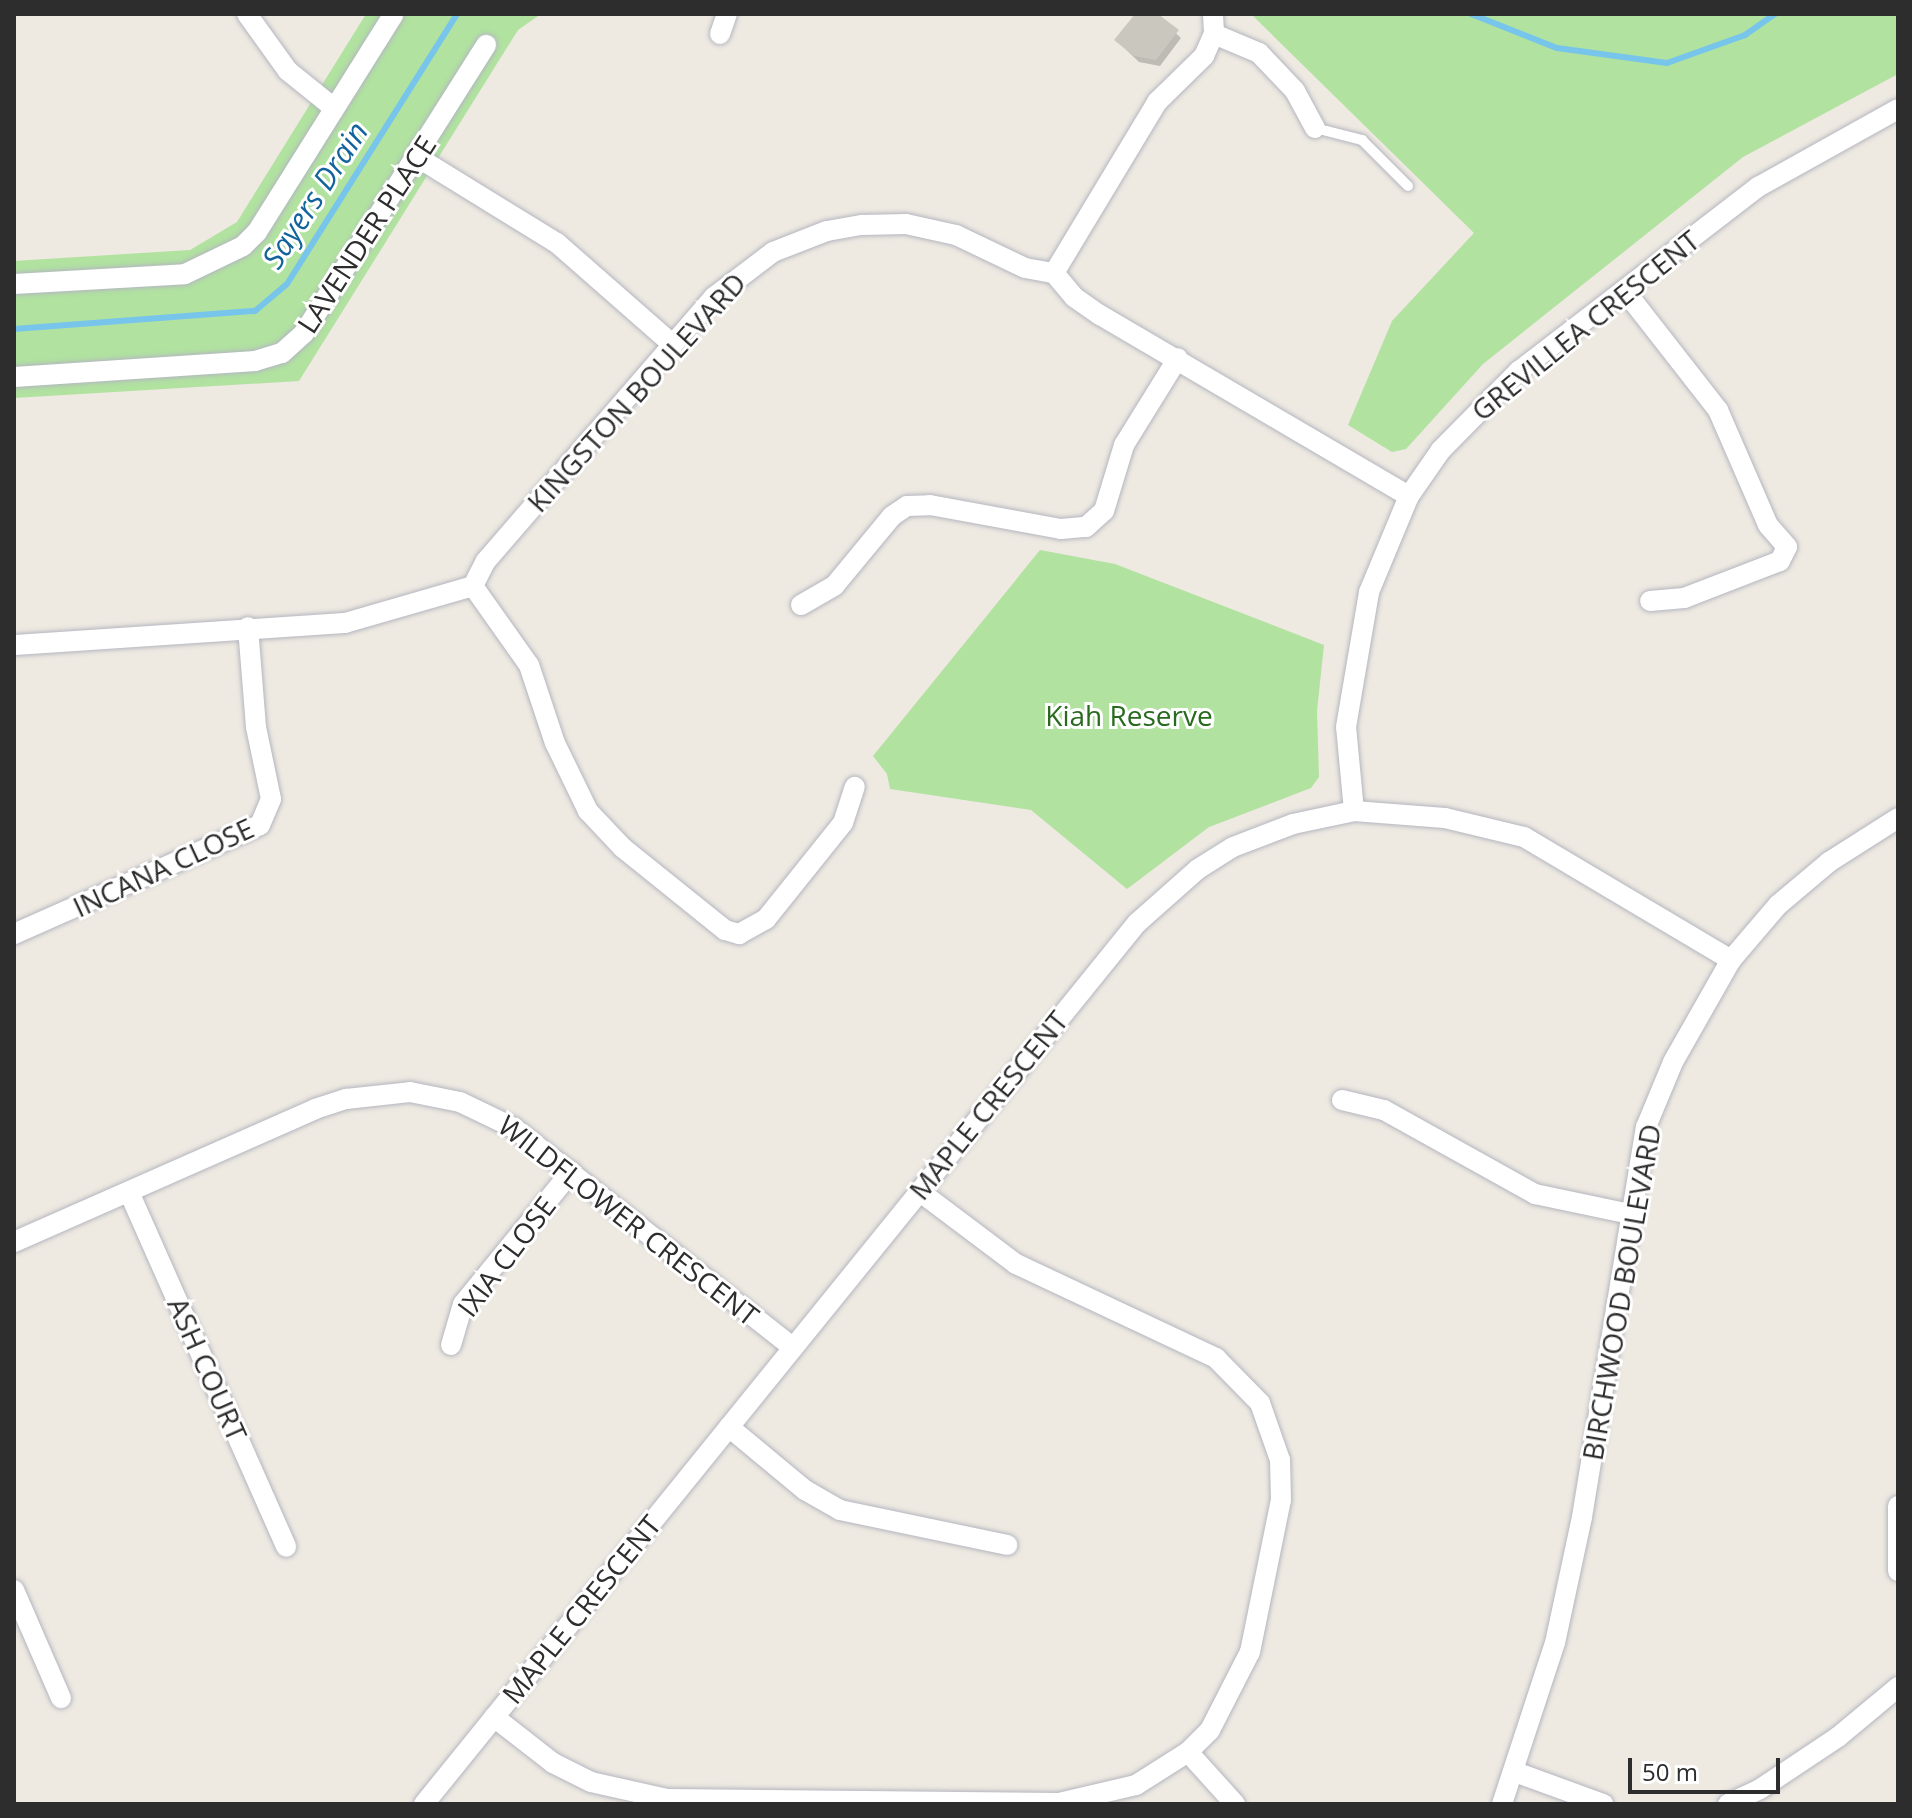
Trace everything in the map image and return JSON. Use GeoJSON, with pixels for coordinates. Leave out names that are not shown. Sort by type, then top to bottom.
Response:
{"type":"FeatureCollection","features":[{"type":"Feature","properties":{"kind":"street"},"geometry":{"type":"LineString","coordinates":[[247,14],[288,71],[334,108]]}},
{"type":"Feature","properties":{"kind":"street"},"geometry":{"type":"LineString","coordinates":[[14,284],[185,274],[225,258],[257,232],[394,14]]}},
{"type":"Feature","properties":{"kind":"street"},"geometry":{"type":"LineString","coordinates":[[1315,128],[1295,91],[1259,53],[1214,24],[1204,56],[1157,102],[1054,273],[1074,297],[1100,315],[1409,496]]}},
{"type":"Feature","properties":{"kind":"street","name":"LAVENDER PLACE"},"geometry":{"type":"LineString","coordinates":[[14,377],[255,361],[282,353],[304,333],[486,45]]}},
{"type":"Feature","properties":{"kind":"street","name":"GREVILLEA CRESCENT"},"geometry":{"type":"LineString","coordinates":[[1354,811],[1346,727],[1352,666],[1369,592],[1409,496],[1471,416],[1519,371],[1758,187],[1898,109]]}},
{"type":"Feature","properties":{"kind":"street"},"geometry":{"type":"LineString","coordinates":[[417,157],[557,243],[672,344]]}},
{"type":"Feature","properties":{"kind":"street","name":"KINGSTON BOULEVARD"},"geometry":{"type":"LineString","coordinates":[[473,586],[486,561],[672,344],[747,267],[827,231],[906,224],[956,235],[1025,268],[1054,273]]}},
{"type":"Feature","properties":{"kind":"street"},"geometry":{"type":"LineString","coordinates":[[1625,291],[1718,410],[1768,525],[1787,547],[1780,561],[1684,598],[1650,601]]}},
{"type":"Feature","properties":{"kind":"street"},"geometry":{"type":"LineString","coordinates":[[801,605],[835,585],[892,516],[907,506],[930,505],[1061,529],[1086,527],[1104,511],[1124,445],[1178,358]]}},
{"type":"Feature","properties":{"kind":"street"},"geometry":{"type":"LineString","coordinates":[[14,645],[248,627],[345,623],[473,586],[529,665],[555,743],[588,811],[623,848],[725,930],[739,934],[766,919],[843,823],[855,787]]}},
{"type":"Feature","properties":{"kind":"street","name":"INCANA CLOSE"},"geometry":{"type":"LineString","coordinates":[[14,934],[260,825],[271,799],[256,727],[248,627]]}},
{"type":"Feature","properties":{"kind":"street","name":"MAPLE CRESCENT"},"geometry":{"type":"LineString","coordinates":[[424,1804],[791,1346],[1137,923],[1198,869],[1233,847],[1293,824],[1354,811],[1445,818],[1524,837],[1731,960]]}},
{"type":"Feature","properties":{"kind":"street","name":"BIRCHWOOD BOULEVARD"},"geometry":{"type":"LineString","coordinates":[[1502,1804],[1555,1643],[1582,1517],[1646,1127],[1673,1062],[1731,960],[1778,905],[1829,862],[1898,818]]}},
{"type":"Feature","properties":{"kind":"street","name":"WILDFLOWER CRESCENT"},"geometry":{"type":"LineString","coordinates":[[14,1242],[315,1109],[380,1093],[410,1092],[490,1113],[571,1172],[791,1346]]}},
{"type":"Feature","properties":{"kind":"street"},"geometry":{"type":"LineString","coordinates":[[1342,1100],[1384,1110],[1535,1194],[1630,1214]]}},
{"type":"Feature","properties":{"kind":"street","name":"IXIA CLOSE"},"geometry":{"type":"LineString","coordinates":[[451,1345],[463,1304],[571,1172]]}},
{"type":"Feature","properties":{"kind":"street"},"geometry":{"type":"LineString","coordinates":[[494,1717],[553,1763],[591,1782],[667,1799],[1059,1803],[1136,1785],[1188,1752],[1227,1704],[1254,1637],[1281,1500],[1280,1460],[1260,1403],[1216,1358],[1016,1264],[919,1191]]}},
{"type":"Feature","properties":{"kind":"street","name":"ASH COURT"},"geometry":{"type":"LineString","coordinates":[[129,1192],[286,1547]]}},
{"type":"Feature","properties":{"kind":"street"},"geometry":{"type":"LineString","coordinates":[[729,1427],[805,1490],[840,1510],[1007,1545]]}},
{"type":"Feature","properties":{"kind":"street"},"geometry":{"type":"LineString","coordinates":[[1898,1506],[1898,1571]]}},
{"type":"Feature","properties":{"kind":"street"},"geometry":{"type":"LineString","coordinates":[[14,1590],[61,1698]]}},
{"type":"Feature","properties":{"kind":"street"},"geometry":{"type":"LineString","coordinates":[[1728,1804],[1764,1797],[1898,1687]]}},
{"type":"Feature","properties":{"kind":"street"},"geometry":{"type":"LineString","coordinates":[[1188,1752],[1235,1804]]}},
{"type":"Feature","properties":{"kind":"street"},"geometry":{"type":"LineString","coordinates":[[1515,1772],[1603,1804]]}},
{"type":"Feature","properties":{"kind":"lane"},"geometry":{"type":"LineString","coordinates":[[1315,128],[1362,140],[1408,186]]}},
{"type":"Feature","properties":{"kind":"green space"},"geometry":{"type":"Polygon","coordinates":[[[366,14],[541,14],[518,30],[299,381],[14,398],[14,261],[190,250],[237,222],[366,14]]]}},
{"type":"Feature","properties":{"kind":"green space"},"geometry":{"type":"Polygon","coordinates":[[[1251,14],[1898,14],[1898,74],[1743,157],[1483,364],[1406,449],[1392,452],[1348,425],[1392,321],[1474,233],[1251,14]]]}},
{"type":"Feature","properties":{"kind":"green space","name":"Kiah Reserve"},"geometry":{"type":"Polygon","coordinates":[[[1040,550],[1115,564],[1324,645],[1317,711],[1319,777],[1311,788],[1209,827],[1127,889],[1031,810],[890,789],[887,774],[873,756],[1040,550]]]}},
{"type":"Feature","properties":{"kind":"building"},"geometry":{"type":"Polygon","coordinates":[[[1135,14],[1158,14],[1179,30],[1156,60],[1134,56],[1114,40],[1135,14]]]}},
{"type":"Feature","properties":{"kind":"waterway","name":"Sayers Drain"},"geometry":{"type":"LineString","coordinates":[[14,329],[255,311],[287,284],[457,14]]}},
{"type":"Feature","properties":{"kind":"waterway"},"geometry":{"type":"LineString","coordinates":[[1471,14],[1557,48],[1667,63],[1745,35],[1775,14]]}}]}
